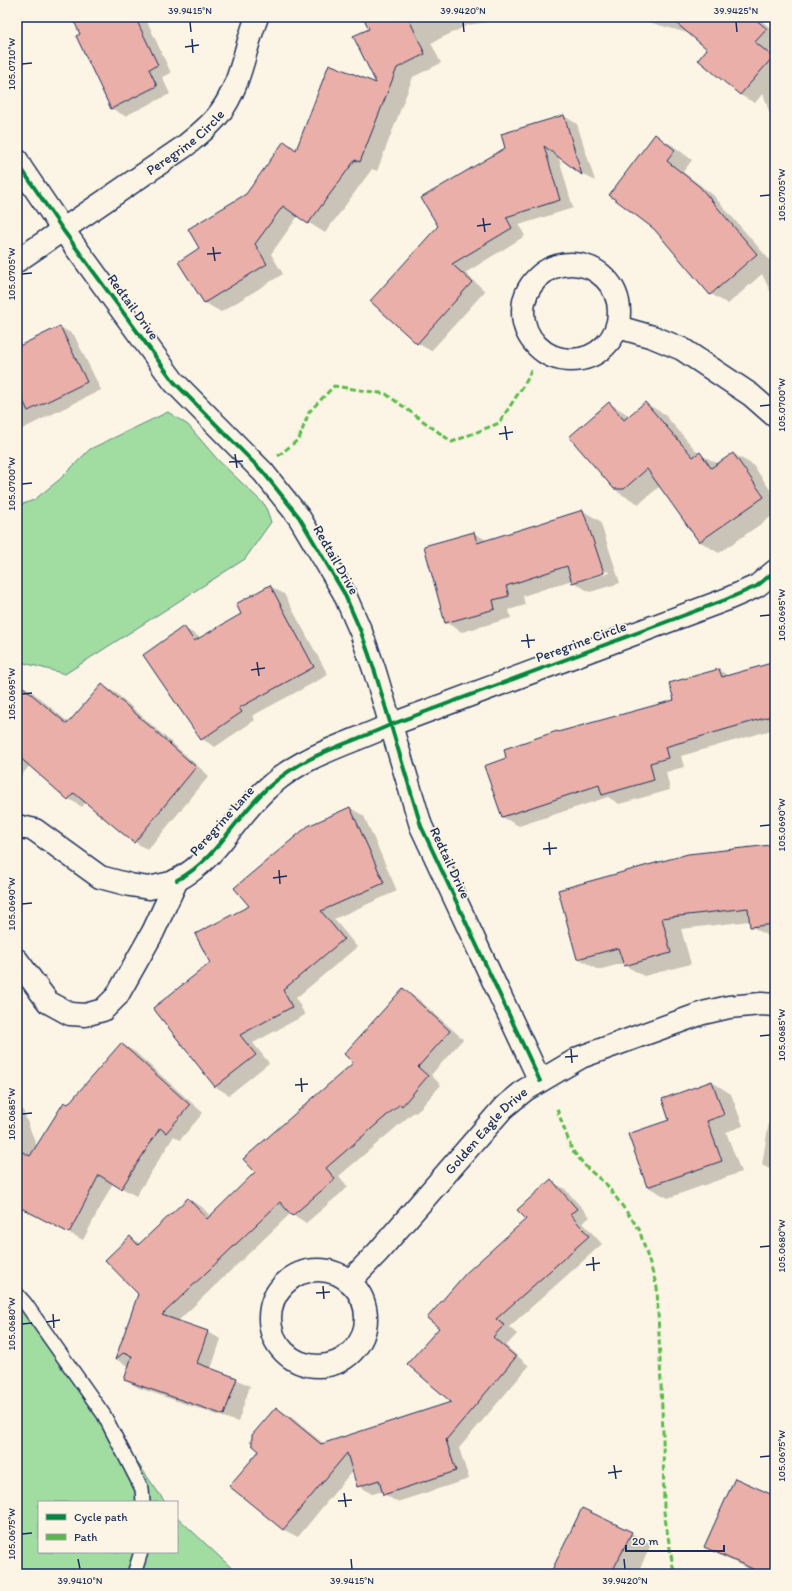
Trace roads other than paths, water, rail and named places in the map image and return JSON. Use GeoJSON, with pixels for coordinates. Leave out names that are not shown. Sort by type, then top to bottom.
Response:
{"type":"FeatureCollection","features":[{"type":"Feature","properties":{"kind":"street","name":"Peregrine Circle"},"geometry":{"type":"LineString","coordinates":[[17,261],[185,146],[220,114],[233,91],[254,18]]}},
{"type":"Feature","properties":{"kind":"street","name":"Redtail Drive"},"geometry":{"type":"LineString","coordinates":[[17,160],[63,230],[174,382],[263,472],[299,517],[344,593],[361,632],[375,672],[421,826],[540,1081]]}},
{"type":"Feature","properties":{"kind":"street"},"geometry":{"type":"LineString","coordinates":[[574,263],[591,267],[605,277],[616,291],[620,308],[618,327],[609,343],[595,354],[577,360],[559,358],[543,351],[530,338],[524,321],[524,302],[530,286],[542,273],[557,265],[574,263]]}},
{"type":"Feature","properties":{"kind":"street"},"geometry":{"type":"LineString","coordinates":[[618,327],[653,337],[682,349],[751,396],[775,416]]}},
{"type":"Feature","properties":{"kind":"street","name":"Peregrine Circle"},"geometry":{"type":"LineString","coordinates":[[390,724],[726,600],[757,586],[775,571]]}},
{"type":"Feature","properties":{"kind":"street","name":"Peregrine Lane"},"geometry":{"type":"LineString","coordinates":[[17,826],[34,830],[100,877],[130,885],[149,888],[171,883],[194,869],[215,850],[250,805],[272,784],[308,759],[334,747],[368,735],[390,724]]}},
{"type":"Feature","properties":{"kind":"street"},"geometry":{"type":"LineString","coordinates":[[17,960],[48,1002],[54,1006],[70,1014],[85,1015],[103,1010],[118,996],[153,932],[177,880]]}},
{"type":"Feature","properties":{"kind":"street","name":"Golden Eagle Drive"},"geometry":{"type":"LineString","coordinates":[[350,1281],[378,1252],[503,1108],[525,1090],[581,1057],[703,1013],[761,1004],[775,1005]]}},
{"type":"Feature","properties":{"kind":"street"},"geometry":{"type":"LineString","coordinates":[[318,1269],[335,1272],[350,1281],[355,1286],[365,1304],[367,1322],[362,1340],[351,1355],[335,1364],[317,1367],[307,1366],[290,1359],[278,1345],[270,1330],[270,1312],[275,1296],[286,1282],[300,1273],[318,1269]]}},
{"type":"Feature","properties":{"kind":"lane"},"geometry":{"type":"LineString","coordinates":[[17,1294],[25,1303],[104,1416],[142,1489],[143,1501]]}},
{"type":"Feature","properties":{"kind":"lane"},"geometry":{"type":"LineString","coordinates":[[134,1574],[141,1553]]}}]}
